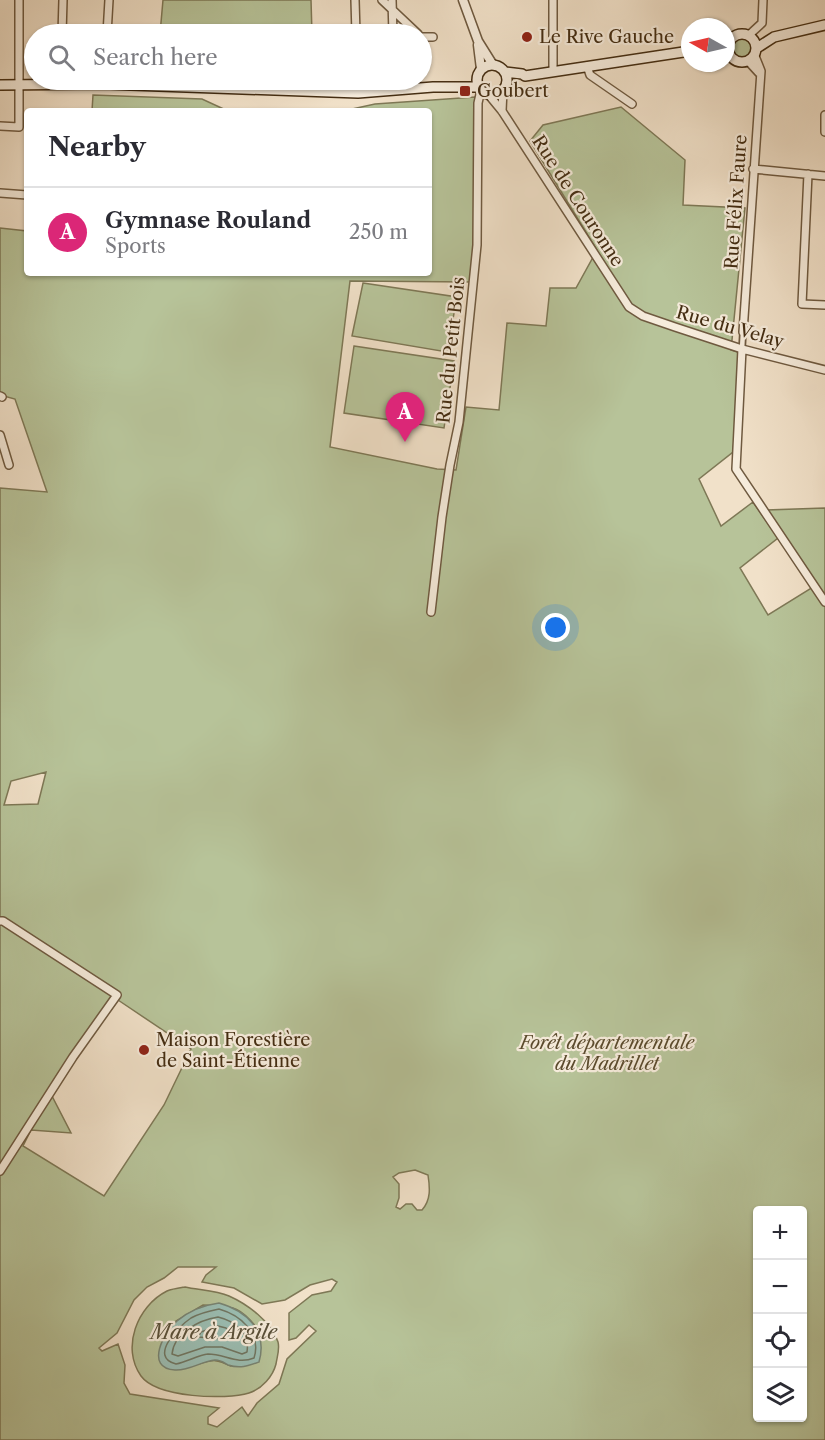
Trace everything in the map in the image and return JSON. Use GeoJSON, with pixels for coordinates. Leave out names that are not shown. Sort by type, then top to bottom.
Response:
{"type":"FeatureCollection","features":[{"type":"Feature","properties":{"kind":"main road"},"geometry":{"type":"LineString","coordinates":[[735,59],[737,61],[753,55],[770,39],[825,25]]}},
{"type":"Feature","properties":{"kind":"main road"},"geometry":{"type":"LineString","coordinates":[[735,37],[739,34],[770,39]]}},
{"type":"Feature","properties":{"kind":"main road"},"geometry":{"type":"LineString","coordinates":[[751,36],[753,55]]}},
{"type":"Feature","properties":{"kind":"main road"},"geometry":{"type":"LineString","coordinates":[[433,87],[495,94],[510,81],[522,79],[525,76],[681,52]]}},
{"type":"Feature","properties":{"kind":"main road"},"geometry":{"type":"LineString","coordinates":[[433,87],[469,81],[479,72],[493,65],[505,72],[525,76]]}},
{"type":"Feature","properties":{"kind":"main road"},"geometry":{"type":"LineString","coordinates":[[479,72],[483,91]]}},
{"type":"Feature","properties":{"kind":"main road"},"geometry":{"type":"LineString","coordinates":[[504,86],[505,72]]}},
{"type":"Feature","properties":{"kind":"main road"},"geometry":{"type":"LineString","coordinates":[[0,85],[24,85]]}},
{"type":"Feature","properties":{"kind":"main road"},"geometry":{"type":"LineString","coordinates":[[289,90],[358,93],[394,90]]}},
{"type":"Feature","properties":{"kind":"street"},"geometry":{"type":"LineString","coordinates":[[19,0],[19,127]]}},
{"type":"Feature","properties":{"kind":"street"},"geometry":{"type":"LineString","coordinates":[[62,24],[63,0]]}},
{"type":"Feature","properties":{"kind":"street"},"geometry":{"type":"LineString","coordinates":[[108,24],[110,0]]}},
{"type":"Feature","properties":{"kind":"street"},"geometry":{"type":"LineString","coordinates":[[356,0],[356,24]]}},
{"type":"Feature","properties":{"kind":"street"},"geometry":{"type":"LineString","coordinates":[[382,0],[408,24]]}},
{"type":"Feature","properties":{"kind":"street"},"geometry":{"type":"LineString","coordinates":[[392,0],[393,24]]}},
{"type":"Feature","properties":{"kind":"street"},"geometry":{"type":"LineString","coordinates":[[463,0],[478,41],[493,65]]}},
{"type":"Feature","properties":{"kind":"street"},"geometry":{"type":"LineString","coordinates":[[553,0],[553,72]]}},
{"type":"Feature","properties":{"kind":"street"},"geometry":{"type":"LineString","coordinates":[[751,36],[762,23],[763,0]]}},
{"type":"Feature","properties":{"kind":"street"},"geometry":{"type":"LineString","coordinates":[[478,41],[479,72]]}},
{"type":"Feature","properties":{"kind":"street","name":"Rue Félix Faure"},"geometry":{"type":"LineString","coordinates":[[743,332],[759,74],[753,55]]}},
{"type":"Feature","properties":{"kind":"street"},"geometry":{"type":"LineString","coordinates":[[587,66],[590,75],[632,104]]}},
{"type":"Feature","properties":{"kind":"street"},"geometry":{"type":"LineString","coordinates":[[502,111],[504,86]]}},
{"type":"Feature","properties":{"kind":"street","name":"Rue de Couronne"},"geometry":{"type":"LineString","coordinates":[[483,91],[502,111],[629,307]]}},
{"type":"Feature","properties":{"kind":"street","name":"Rue du Petit Bois"},"geometry":{"type":"LineString","coordinates":[[431,612],[442,518],[459,422],[477,245],[478,103],[483,91]]}},
{"type":"Feature","properties":{"kind":"street"},"geometry":{"type":"LineString","coordinates":[[825,116],[825,132]]}},
{"type":"Feature","properties":{"kind":"street"},"geometry":{"type":"LineString","coordinates":[[0,126],[24,128]]}},
{"type":"Feature","properties":{"kind":"street"},"geometry":{"type":"LineString","coordinates":[[753,169],[825,176]]}},
{"type":"Feature","properties":{"kind":"street"},"geometry":{"type":"LineString","coordinates":[[807,174],[802,304],[825,305]]}},
{"type":"Feature","properties":{"kind":"street"},"geometry":{"type":"LineString","coordinates":[[0,193],[24,195]]}},
{"type":"Feature","properties":{"kind":"street","name":"Rue du Velay"},"geometry":{"type":"LineString","coordinates":[[629,307],[644,316],[742,349],[825,370]]}},
{"type":"Feature","properties":{"kind":"street"},"geometry":{"type":"LineString","coordinates":[[743,332],[736,469],[825,602]]}},
{"type":"Feature","properties":{"kind":"street"},"geometry":{"type":"LineString","coordinates":[[0,435],[2,449],[9,465]]}},
{"type":"Feature","properties":{"kind":"street"},"geometry":{"type":"LineString","coordinates":[[0,921],[117,995],[0,1171]]}},
{"type":"Feature","properties":{"kind":"green space"},"geometry":{"type":"Polygon","coordinates":[[[163,0],[311,0],[312,24],[161,24],[163,0]]]}},
{"type":"Feature","properties":{"kind":"green space"},"geometry":{"type":"Polygon","coordinates":[[[743,36],[751,39],[753,43],[751,55],[743,58],[735,55],[735,39],[743,36]]]}},
{"type":"Feature","properties":{"kind":"green space"},"geometry":{"type":"Polygon","coordinates":[[[93,95],[202,99],[222,108],[92,108],[93,95]]]}},
{"type":"Feature","properties":{"kind":"green space","name":"Forêt départementale du Madrillet"},"geometry":{"type":"Polygon","coordinates":[[[475,97],[476,245],[473,282],[350,281],[330,447],[437,469],[456,470],[466,407],[499,410],[507,323],[546,326],[550,288],[576,288],[597,250],[530,141],[543,125],[621,107],[685,160],[683,205],[745,208],[731,350],[741,353],[733,452],[699,479],[721,526],[753,502],[778,538],[740,568],[768,615],[816,583],[767,510],[825,508],[825,1440],[0,1440],[0,488],[47,492],[15,399],[0,395],[0,228],[24,231],[24,276],[432,276],[432,108],[357,108],[375,104],[475,97]],[[46,772],[11,781],[4,805],[38,804],[46,772]],[[118,1000],[84,1046],[52,1096],[71,1133],[31,1130],[23,1146],[104,1196],[164,1105],[191,1049],[118,1000]],[[415,1170],[399,1173],[393,1177],[399,1184],[399,1198],[396,1207],[400,1209],[406,1204],[412,1204],[417,1210],[422,1210],[429,1194],[428,1175],[415,1170]],[[178,1267],[147,1287],[134,1300],[117,1333],[99,1348],[102,1351],[118,1344],[125,1365],[124,1383],[130,1394],[219,1408],[208,1417],[208,1424],[217,1427],[242,1407],[248,1416],[257,1403],[279,1384],[287,1359],[316,1331],[309,1325],[296,1338],[289,1340],[289,1313],[312,1295],[331,1291],[337,1282],[332,1279],[310,1285],[285,1300],[262,1304],[234,1288],[202,1282],[206,1275],[216,1267],[178,1267]]]}},
{"type":"Feature","properties":{"kind":"green space"},"geometry":{"type":"Polygon","coordinates":[[[363,283],[457,297],[447,352],[352,336],[363,283]]]}},
{"type":"Feature","properties":{"kind":"green space"},"geometry":{"type":"Polygon","coordinates":[[[354,346],[454,361],[444,428],[344,413],[354,346]]]}},
{"type":"Feature","properties":{"kind":"green space"},"geometry":{"type":"Polygon","coordinates":[[[185,1287],[229,1296],[251,1309],[265,1321],[275,1335],[279,1350],[275,1369],[270,1377],[254,1391],[225,1396],[176,1393],[161,1389],[141,1376],[132,1353],[135,1329],[140,1317],[156,1298],[167,1291],[185,1287]],[[203,1305],[176,1321],[194,1365],[216,1361],[231,1366],[257,1328],[245,1315],[234,1308],[203,1305]]]}},
{"type":"Feature","properties":{"kind":"water","name":"Mare à Argile"},"geometry":{"type":"Polygon","coordinates":[[[219,1303],[238,1311],[253,1324],[260,1341],[259,1362],[236,1367],[215,1360],[180,1370],[166,1368],[160,1363],[162,1341],[172,1326],[192,1311],[219,1303]]]}},
{"type":"Feature","properties":{"kind":"place","name":"Le Rive Gauche"},"geometry":{"type":"Point","coordinates":[527,37]}},
{"type":"Feature","properties":{"kind":"place","name":"Goubert"},"geometry":{"type":"Point","coordinates":[465,91]}},
{"type":"Feature","properties":{"kind":"place","name":"Gymnase Rouland"},"geometry":{"type":"Point","coordinates":[405,442]}},
{"type":"Feature","properties":{"kind":"place","name":"Maison Forestière de Saint-Étienne"},"geometry":{"type":"Point","coordinates":[144,1050]}}]}
